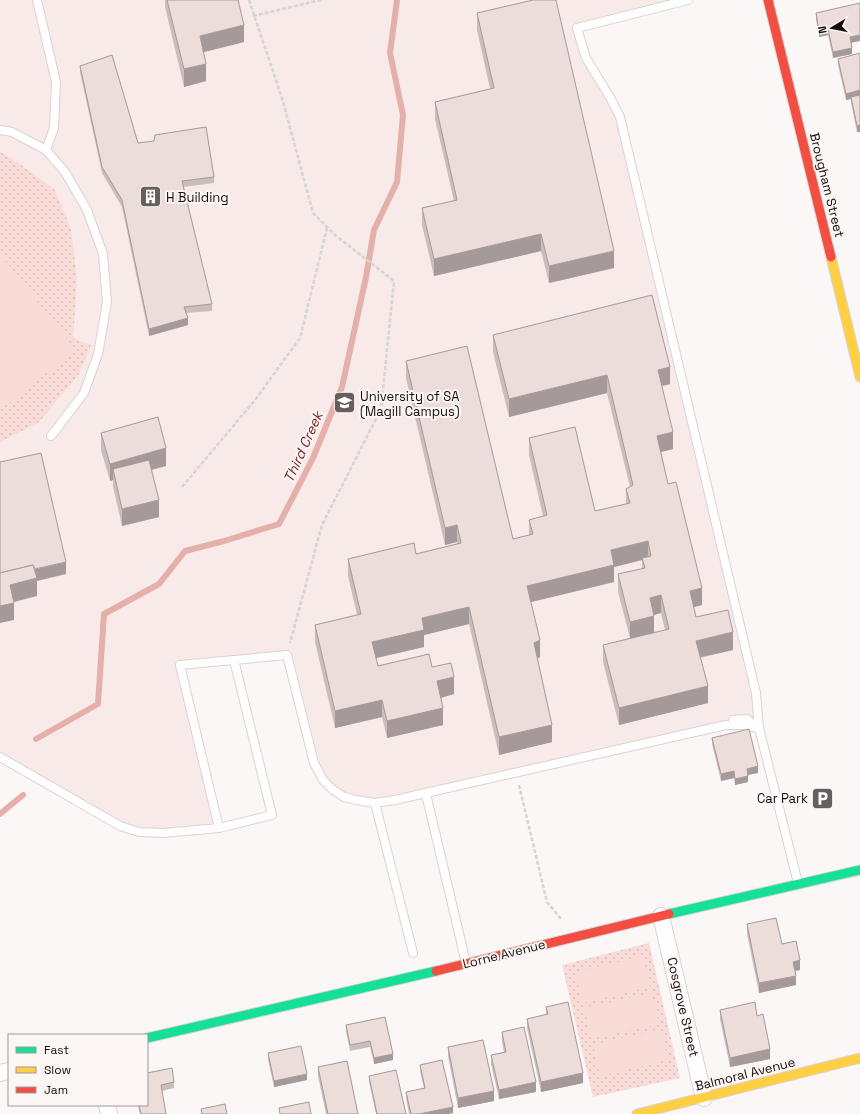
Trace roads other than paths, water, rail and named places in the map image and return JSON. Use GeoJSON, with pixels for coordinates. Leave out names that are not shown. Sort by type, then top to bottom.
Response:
{"type":"FeatureCollection","features":[{"type":"Feature","properties":{"kind":"street","name":"Brougham Street"},"geometry":{"type":"LineString","coordinates":[[768,0],[860,376]]}},
{"type":"Feature","properties":{"kind":"street","name":"Lorne Avenue"},"geometry":{"type":"LineString","coordinates":[[148,1038],[860,870]]}},
{"type":"Feature","properties":{"kind":"street","name":"Cosgrove Street"},"geometry":{"type":"LineString","coordinates":[[661,916],[704,1098]]}},
{"type":"Feature","properties":{"kind":"street","name":"Balmoral Avenue"},"geometry":{"type":"LineString","coordinates":[[637,1114],[860,1058]]}},
{"type":"Feature","properties":{"kind":"lane"},"geometry":{"type":"LineString","coordinates":[[37,0],[56,82],[54,128],[46,150]]}},
{"type":"Feature","properties":{"kind":"lane"},"geometry":{"type":"LineString","coordinates":[[688,0],[577,28],[586,58],[620,117],[756,693],[759,728],[798,885]]}},
{"type":"Feature","properties":{"kind":"lane"},"geometry":{"type":"LineString","coordinates":[[0,130],[12,132],[46,150],[66,172],[87,210],[103,254],[107,302],[98,354],[84,393],[52,436]]}},
{"type":"Feature","properties":{"kind":"lane"},"geometry":{"type":"LineString","coordinates":[[219,828],[180,665],[287,655],[314,763],[323,780],[332,789],[344,797],[375,803],[426,794],[726,725],[742,725],[759,728]]}},
{"type":"Feature","properties":{"kind":"lane"},"geometry":{"type":"LineString","coordinates":[[0,757],[120,826],[139,832],[163,833],[219,828],[272,815],[234,660]]}},
{"type":"Feature","properties":{"kind":"lane"},"geometry":{"type":"LineString","coordinates":[[426,794],[716,722],[747,719],[759,728]]}},
{"type":"Feature","properties":{"kind":"lane"},"geometry":{"type":"LineString","coordinates":[[426,794],[466,964]]}},
{"type":"Feature","properties":{"kind":"lane"},"geometry":{"type":"LineString","coordinates":[[375,803],[413,953]]}},
{"type":"Feature","properties":{"kind":"waterway","name":"Third Creek"},"geometry":{"type":"LineString","coordinates":[[36,739],[98,704],[104,614],[159,584],[185,551],[279,524],[313,458],[342,387],[366,277],[374,230],[397,182],[403,115],[390,53],[397,0]]}},
{"type":"Feature","properties":{"kind":"waterway","name":"Third Creek"},"geometry":{"type":"LineString","coordinates":[[0,814],[23,795]]}},
{"type":"Feature","properties":{"kind":"place","name":"H Building"},"geometry":{"type":"Point","coordinates":[150,197]}},
{"type":"Feature","properties":{"kind":"place","name":"University of SA (Magill Campus)"},"geometry":{"type":"Point","coordinates":[344,403]}},
{"type":"Feature","properties":{"kind":"place","name":"Car Park"},"geometry":{"type":"Point","coordinates":[823,798]}}]}
